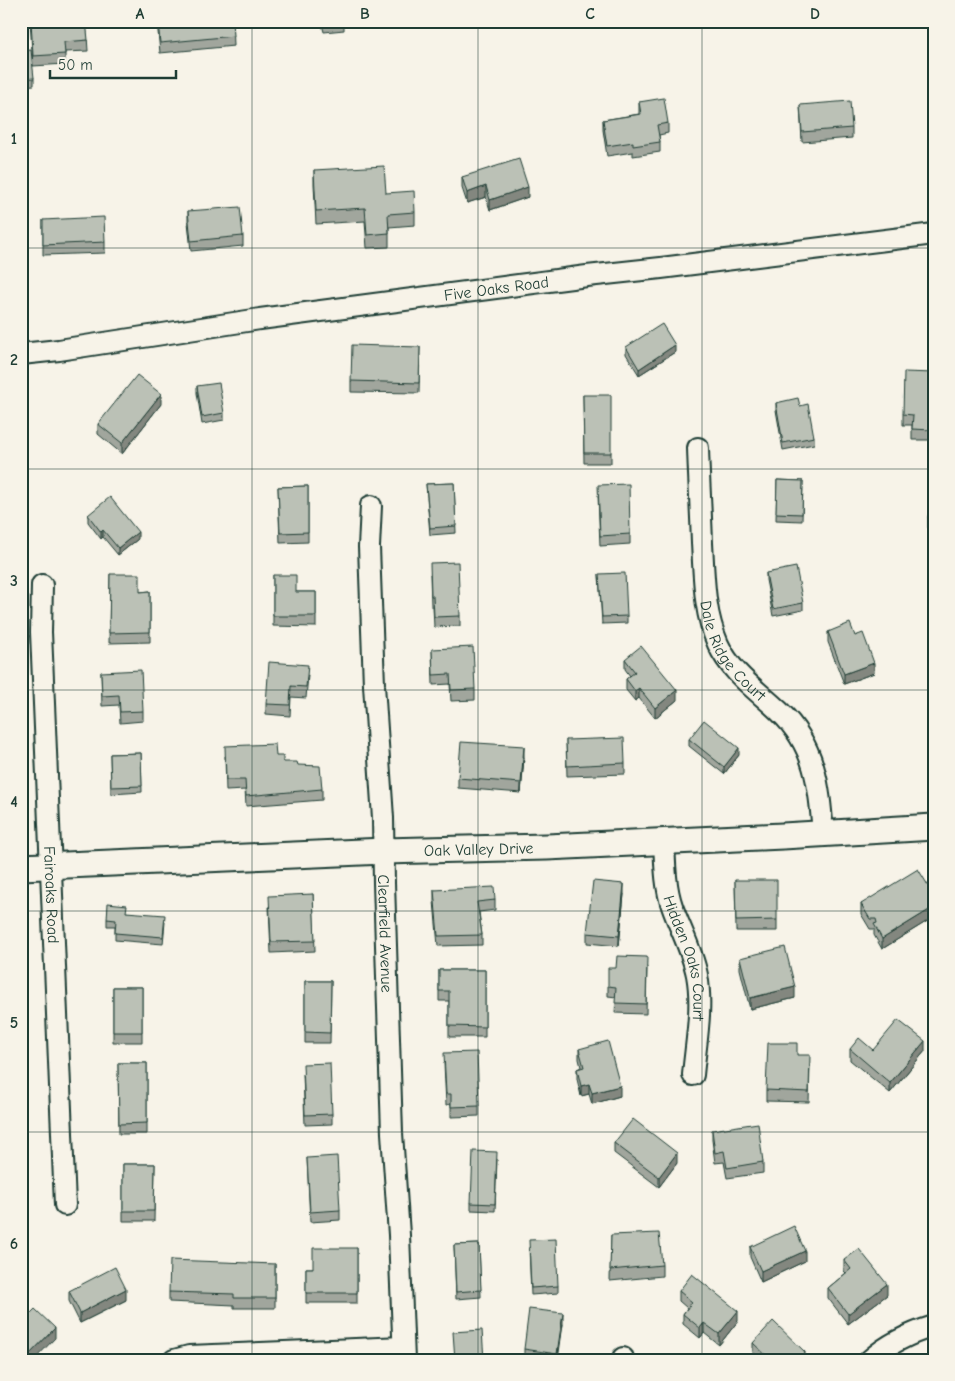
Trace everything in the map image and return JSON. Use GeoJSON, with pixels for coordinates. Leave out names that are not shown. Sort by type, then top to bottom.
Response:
{"type":"FeatureCollection","features":[{"type":"Feature","properties":{"kind":"street","name":"Five Oaks Road"},"geometry":{"type":"LineString","coordinates":[[21,354],[59,350],[260,319],[586,276],[934,234]]}},
{"type":"Feature","properties":{"kind":"street","name":"Dale Ridge Court"},"geometry":{"type":"LineString","coordinates":[[698,448],[705,597],[710,623],[718,645],[730,665],[744,681],[780,712],[797,732],[809,752],[816,774],[823,833]]}},
{"type":"Feature","properties":{"kind":"street","name":"Clearfield Avenue"},"geometry":{"type":"LineString","coordinates":[[371,506],[369,546],[374,685],[383,818],[392,1133],[404,1353]]}},
{"type":"Feature","properties":{"kind":"street","name":"Fairoaks Road"},"geometry":{"type":"LineString","coordinates":[[42,585],[42,632],[66,1205]]}},
{"type":"Feature","properties":{"kind":"street","name":"Oak Valley Drive"},"geometry":{"type":"LineString","coordinates":[[21,867],[384,851],[547,847],[934,827]]}},
{"type":"Feature","properties":{"kind":"street","name":"Hidden Oaks Court"},"geometry":{"type":"LineString","coordinates":[[664,841],[667,883],[671,904],[691,950],[697,976],[699,1003],[693,1075]]}},
{"type":"Feature","properties":{"kind":"street"},"geometry":{"type":"LineString","coordinates":[[870,1360],[889,1345],[934,1326]]}},
{"type":"Feature","properties":{"kind":"street"},"geometry":{"type":"LineString","coordinates":[[174,1360],[189,1356],[404,1353]]}},
{"type":"Feature","properties":{"kind":"building"},"geometry":{"type":"Polygon","coordinates":[[[31,21],[86,21],[88,40],[64,42],[65,54],[33,56],[31,21]]]}},
{"type":"Feature","properties":{"kind":"building"},"geometry":{"type":"Polygon","coordinates":[[[158,21],[233,21],[234,36],[160,43],[158,21]]]}},
{"type":"Feature","properties":{"kind":"building"},"geometry":{"type":"Polygon","coordinates":[[[31,50],[34,78],[21,79],[21,51],[31,50]]]}},
{"type":"Feature","properties":{"kind":"building"},"geometry":{"type":"Polygon","coordinates":[[[664,98],[668,123],[657,125],[660,142],[633,146],[633,142],[607,146],[603,120],[641,114],[639,102],[664,98]]]}},
{"type":"Feature","properties":{"kind":"building"},"geometry":{"type":"Polygon","coordinates":[[[850,101],[852,128],[802,132],[800,105],[850,101]]]}},
{"type":"Feature","properties":{"kind":"building"},"geometry":{"type":"Polygon","coordinates":[[[519,159],[528,187],[490,200],[486,186],[467,193],[462,177],[519,159]]]}},
{"type":"Feature","properties":{"kind":"building"},"geometry":{"type":"Polygon","coordinates":[[[384,166],[386,193],[414,191],[415,212],[388,214],[389,233],[367,235],[365,208],[316,211],[314,170],[384,166]]]}},
{"type":"Feature","properties":{"kind":"building"},"geometry":{"type":"Polygon","coordinates":[[[240,207],[243,236],[191,241],[188,211],[240,207]]]}},
{"type":"Feature","properties":{"kind":"building"},"geometry":{"type":"Polygon","coordinates":[[[104,217],[105,242],[43,245],[43,220],[104,217]]]}},
{"type":"Feature","properties":{"kind":"building"},"geometry":{"type":"Polygon","coordinates":[[[662,324],[675,345],[639,369],[626,347],[662,324]]]}},
{"type":"Feature","properties":{"kind":"building"},"geometry":{"type":"Polygon","coordinates":[[[352,345],[420,347],[419,383],[351,381],[352,345]]]}},
{"type":"Feature","properties":{"kind":"building"},"geometry":{"type":"Polygon","coordinates":[[[904,372],[934,373],[932,430],[912,429],[913,415],[903,414],[904,372]]]}},
{"type":"Feature","properties":{"kind":"building"},"geometry":{"type":"Polygon","coordinates":[[[137,375],[161,394],[122,443],[98,424],[137,375]]]}},
{"type":"Feature","properties":{"kind":"building"},"geometry":{"type":"Polygon","coordinates":[[[219,383],[224,413],[202,417],[197,386],[219,383]]]}},
{"type":"Feature","properties":{"kind":"building"},"geometry":{"type":"Polygon","coordinates":[[[583,395],[611,395],[611,453],[584,453],[583,395]]]}},
{"type":"Feature","properties":{"kind":"building"},"geometry":{"type":"Polygon","coordinates":[[[798,398],[800,406],[808,404],[814,437],[783,443],[776,403],[798,398]]]}},
{"type":"Feature","properties":{"kind":"building"},"geometry":{"type":"Polygon","coordinates":[[[934,474],[934,519],[928,518],[934,474]]]}},
{"type":"Feature","properties":{"kind":"building"},"geometry":{"type":"Polygon","coordinates":[[[777,480],[803,481],[802,514],[776,513],[777,480]]]}},
{"type":"Feature","properties":{"kind":"building"},"geometry":{"type":"Polygon","coordinates":[[[454,483],[456,526],[430,528],[426,484],[454,483]]]}},
{"type":"Feature","properties":{"kind":"building"},"geometry":{"type":"Polygon","coordinates":[[[629,484],[630,534],[600,536],[598,485],[629,484]]]}},
{"type":"Feature","properties":{"kind":"building"},"geometry":{"type":"Polygon","coordinates":[[[308,486],[308,532],[280,533],[278,487],[308,486]]]}},
{"type":"Feature","properties":{"kind":"building"},"geometry":{"type":"Polygon","coordinates":[[[110,497],[138,532],[118,548],[103,530],[101,532],[88,515],[110,497]]]}},
{"type":"Feature","properties":{"kind":"building"},"geometry":{"type":"Polygon","coordinates":[[[458,562],[460,616],[434,617],[430,563],[458,562]]]}},
{"type":"Feature","properties":{"kind":"building"},"geometry":{"type":"Polygon","coordinates":[[[796,567],[803,603],[773,609],[766,573],[796,567]]]}},
{"type":"Feature","properties":{"kind":"building"},"geometry":{"type":"Polygon","coordinates":[[[625,573],[627,616],[602,617],[599,574],[625,573]]]}},
{"type":"Feature","properties":{"kind":"building"},"geometry":{"type":"Polygon","coordinates":[[[110,574],[140,574],[140,592],[150,591],[150,632],[109,633],[110,574]]]}},
{"type":"Feature","properties":{"kind":"building"},"geometry":{"type":"Polygon","coordinates":[[[273,575],[296,575],[296,592],[316,592],[316,616],[273,616],[273,575]]]}},
{"type":"Feature","properties":{"kind":"building"},"geometry":{"type":"Polygon","coordinates":[[[850,623],[855,636],[863,633],[874,663],[844,674],[828,632],[850,623]]]}},
{"type":"Feature","properties":{"kind":"building"},"geometry":{"type":"Polygon","coordinates":[[[641,646],[677,690],[655,708],[639,688],[635,691],[626,679],[635,672],[625,659],[641,646]]]}},
{"type":"Feature","properties":{"kind":"building"},"geometry":{"type":"Polygon","coordinates":[[[473,647],[475,689],[451,690],[450,674],[433,675],[432,649],[473,647]]]}},
{"type":"Feature","properties":{"kind":"building"},"geometry":{"type":"Polygon","coordinates":[[[269,662],[308,665],[306,687],[291,686],[290,705],[266,704],[269,662]]]}},
{"type":"Feature","properties":{"kind":"building"},"geometry":{"type":"Polygon","coordinates":[[[141,670],[143,711],[120,712],[119,695],[102,696],[101,672],[141,670]]]}},
{"type":"Feature","properties":{"kind":"building"},"geometry":{"type":"Polygon","coordinates":[[[704,720],[739,748],[724,767],[689,739],[704,720]]]}},
{"type":"Feature","properties":{"kind":"building"},"geometry":{"type":"Polygon","coordinates":[[[624,738],[625,763],[567,766],[566,740],[624,738]]]}},
{"type":"Feature","properties":{"kind":"building"},"geometry":{"type":"Polygon","coordinates":[[[461,742],[524,746],[521,783],[458,778],[461,742]]]}},
{"type":"Feature","properties":{"kind":"building"},"geometry":{"type":"Polygon","coordinates":[[[275,744],[276,756],[283,756],[283,762],[297,762],[298,765],[320,766],[322,789],[246,796],[245,780],[226,780],[225,746],[275,744]]]}},
{"type":"Feature","properties":{"kind":"building"},"geometry":{"type":"Polygon","coordinates":[[[141,753],[142,786],[111,787],[110,754],[141,753]]]}},
{"type":"Feature","properties":{"kind":"building"},"geometry":{"type":"Polygon","coordinates":[[[918,869],[934,895],[934,907],[882,939],[874,924],[877,923],[876,919],[870,919],[861,904],[918,869]]]}},
{"type":"Feature","properties":{"kind":"building"},"geometry":{"type":"Polygon","coordinates":[[[735,880],[777,880],[777,920],[736,921],[735,880]]]}},
{"type":"Feature","properties":{"kind":"building"},"geometry":{"type":"Polygon","coordinates":[[[593,881],[624,884],[619,936],[587,933],[593,881]]]}},
{"type":"Feature","properties":{"kind":"building"},"geometry":{"type":"Polygon","coordinates":[[[494,887],[495,900],[477,902],[482,935],[438,936],[434,890],[494,887]]]}},
{"type":"Feature","properties":{"kind":"building"},"geometry":{"type":"Polygon","coordinates":[[[313,894],[315,941],[271,942],[269,896],[313,894]]]}},
{"type":"Feature","properties":{"kind":"building"},"geometry":{"type":"Polygon","coordinates":[[[108,903],[127,905],[126,912],[165,915],[163,937],[115,933],[116,920],[107,919],[108,903]]]}},
{"type":"Feature","properties":{"kind":"building"},"geometry":{"type":"Polygon","coordinates":[[[785,947],[795,987],[750,998],[740,958],[785,947]]]}},
{"type":"Feature","properties":{"kind":"building"},"geometry":{"type":"Polygon","coordinates":[[[617,956],[647,957],[646,1004],[615,1003],[616,987],[608,986],[608,968],[616,968],[617,956]]]}},
{"type":"Feature","properties":{"kind":"building"},"geometry":{"type":"Polygon","coordinates":[[[439,970],[485,970],[485,1027],[449,1026],[449,991],[439,991],[439,970]]]}},
{"type":"Feature","properties":{"kind":"building"},"geometry":{"type":"Polygon","coordinates":[[[305,981],[331,981],[330,1033],[305,1032],[305,981]]]}},
{"type":"Feature","properties":{"kind":"building"},"geometry":{"type":"Polygon","coordinates":[[[113,987],[142,987],[142,1032],[113,1032],[113,987]]]}},
{"type":"Feature","properties":{"kind":"building"},"geometry":{"type":"Polygon","coordinates":[[[898,1020],[925,1041],[890,1083],[850,1049],[859,1038],[873,1050],[898,1020]]]}},
{"type":"Feature","properties":{"kind":"building"},"geometry":{"type":"Polygon","coordinates":[[[608,1041],[620,1086],[592,1093],[589,1084],[581,1086],[577,1069],[584,1067],[579,1049],[608,1041]]]}},
{"type":"Feature","properties":{"kind":"building"},"geometry":{"type":"Polygon","coordinates":[[[768,1043],[797,1043],[797,1055],[810,1055],[809,1092],[766,1090],[768,1043]]]}},
{"type":"Feature","properties":{"kind":"building"},"geometry":{"type":"Polygon","coordinates":[[[477,1052],[479,1106],[451,1107],[451,1094],[446,1094],[444,1053],[477,1052]]]}},
{"type":"Feature","properties":{"kind":"building"},"geometry":{"type":"Polygon","coordinates":[[[118,1063],[147,1063],[147,1123],[119,1124],[118,1063]]]}},
{"type":"Feature","properties":{"kind":"building"},"geometry":{"type":"Polygon","coordinates":[[[330,1063],[332,1114],[305,1115],[303,1064],[330,1063]]]}},
{"type":"Feature","properties":{"kind":"building"},"geometry":{"type":"Polygon","coordinates":[[[633,1119],[677,1153],[659,1177],[614,1143],[633,1119]]]}},
{"type":"Feature","properties":{"kind":"building"},"geometry":{"type":"Polygon","coordinates":[[[758,1123],[763,1162],[727,1168],[724,1151],[715,1153],[712,1130],[758,1123]]]}},
{"type":"Feature","properties":{"kind":"building"},"geometry":{"type":"Polygon","coordinates":[[[473,1151],[497,1152],[495,1204],[471,1203],[473,1151]]]}},
{"type":"Feature","properties":{"kind":"building"},"geometry":{"type":"Polygon","coordinates":[[[337,1156],[340,1210],[310,1212],[307,1158],[337,1156]]]}},
{"type":"Feature","properties":{"kind":"building"},"geometry":{"type":"Polygon","coordinates":[[[123,1164],[155,1164],[154,1211],[123,1211],[123,1164]]]}},
{"type":"Feature","properties":{"kind":"building"},"geometry":{"type":"Polygon","coordinates":[[[794,1226],[805,1251],[761,1271],[750,1247],[794,1226]]]}},
{"type":"Feature","properties":{"kind":"building"},"geometry":{"type":"Polygon","coordinates":[[[659,1233],[662,1265],[610,1270],[611,1235],[659,1233]]]}},
{"type":"Feature","properties":{"kind":"building"},"geometry":{"type":"Polygon","coordinates":[[[556,1239],[558,1286],[531,1288],[529,1240],[556,1239]]]}},
{"type":"Feature","properties":{"kind":"building"},"geometry":{"type":"Polygon","coordinates":[[[479,1244],[481,1290],[456,1292],[454,1245],[479,1244]]]}},
{"type":"Feature","properties":{"kind":"building"},"geometry":{"type":"Polygon","coordinates":[[[313,1248],[357,1248],[357,1293],[306,1293],[306,1268],[313,1268],[313,1248]]]}},
{"type":"Feature","properties":{"kind":"building"},"geometry":{"type":"Polygon","coordinates":[[[859,1249],[887,1284],[848,1314],[828,1288],[851,1269],[844,1260],[859,1249]]]}},
{"type":"Feature","properties":{"kind":"building"},"geometry":{"type":"Polygon","coordinates":[[[170,1260],[275,1264],[275,1298],[234,1298],[234,1294],[169,1292],[170,1260]]]}},
{"type":"Feature","properties":{"kind":"building"},"geometry":{"type":"Polygon","coordinates":[[[115,1267],[126,1289],[80,1313],[69,1291],[115,1267]]]}},
{"type":"Feature","properties":{"kind":"building"},"geometry":{"type":"Polygon","coordinates":[[[692,1274],[738,1311],[719,1334],[704,1323],[700,1328],[683,1314],[692,1302],[679,1291],[692,1274]]]}},
{"type":"Feature","properties":{"kind":"building"},"geometry":{"type":"Polygon","coordinates":[[[35,1309],[55,1328],[24,1360],[21,1360],[21,1323],[35,1309]]]}},
{"type":"Feature","properties":{"kind":"building"},"geometry":{"type":"Polygon","coordinates":[[[529,1309],[563,1313],[557,1354],[524,1349],[529,1309]]]}},
{"type":"Feature","properties":{"kind":"building"},"geometry":{"type":"Polygon","coordinates":[[[773,1321],[805,1352],[798,1360],[771,1360],[753,1343],[773,1321]]]}},
{"type":"Feature","properties":{"kind":"building"},"geometry":{"type":"Polygon","coordinates":[[[482,1330],[484,1360],[455,1360],[453,1332],[482,1330]]]}}]}
